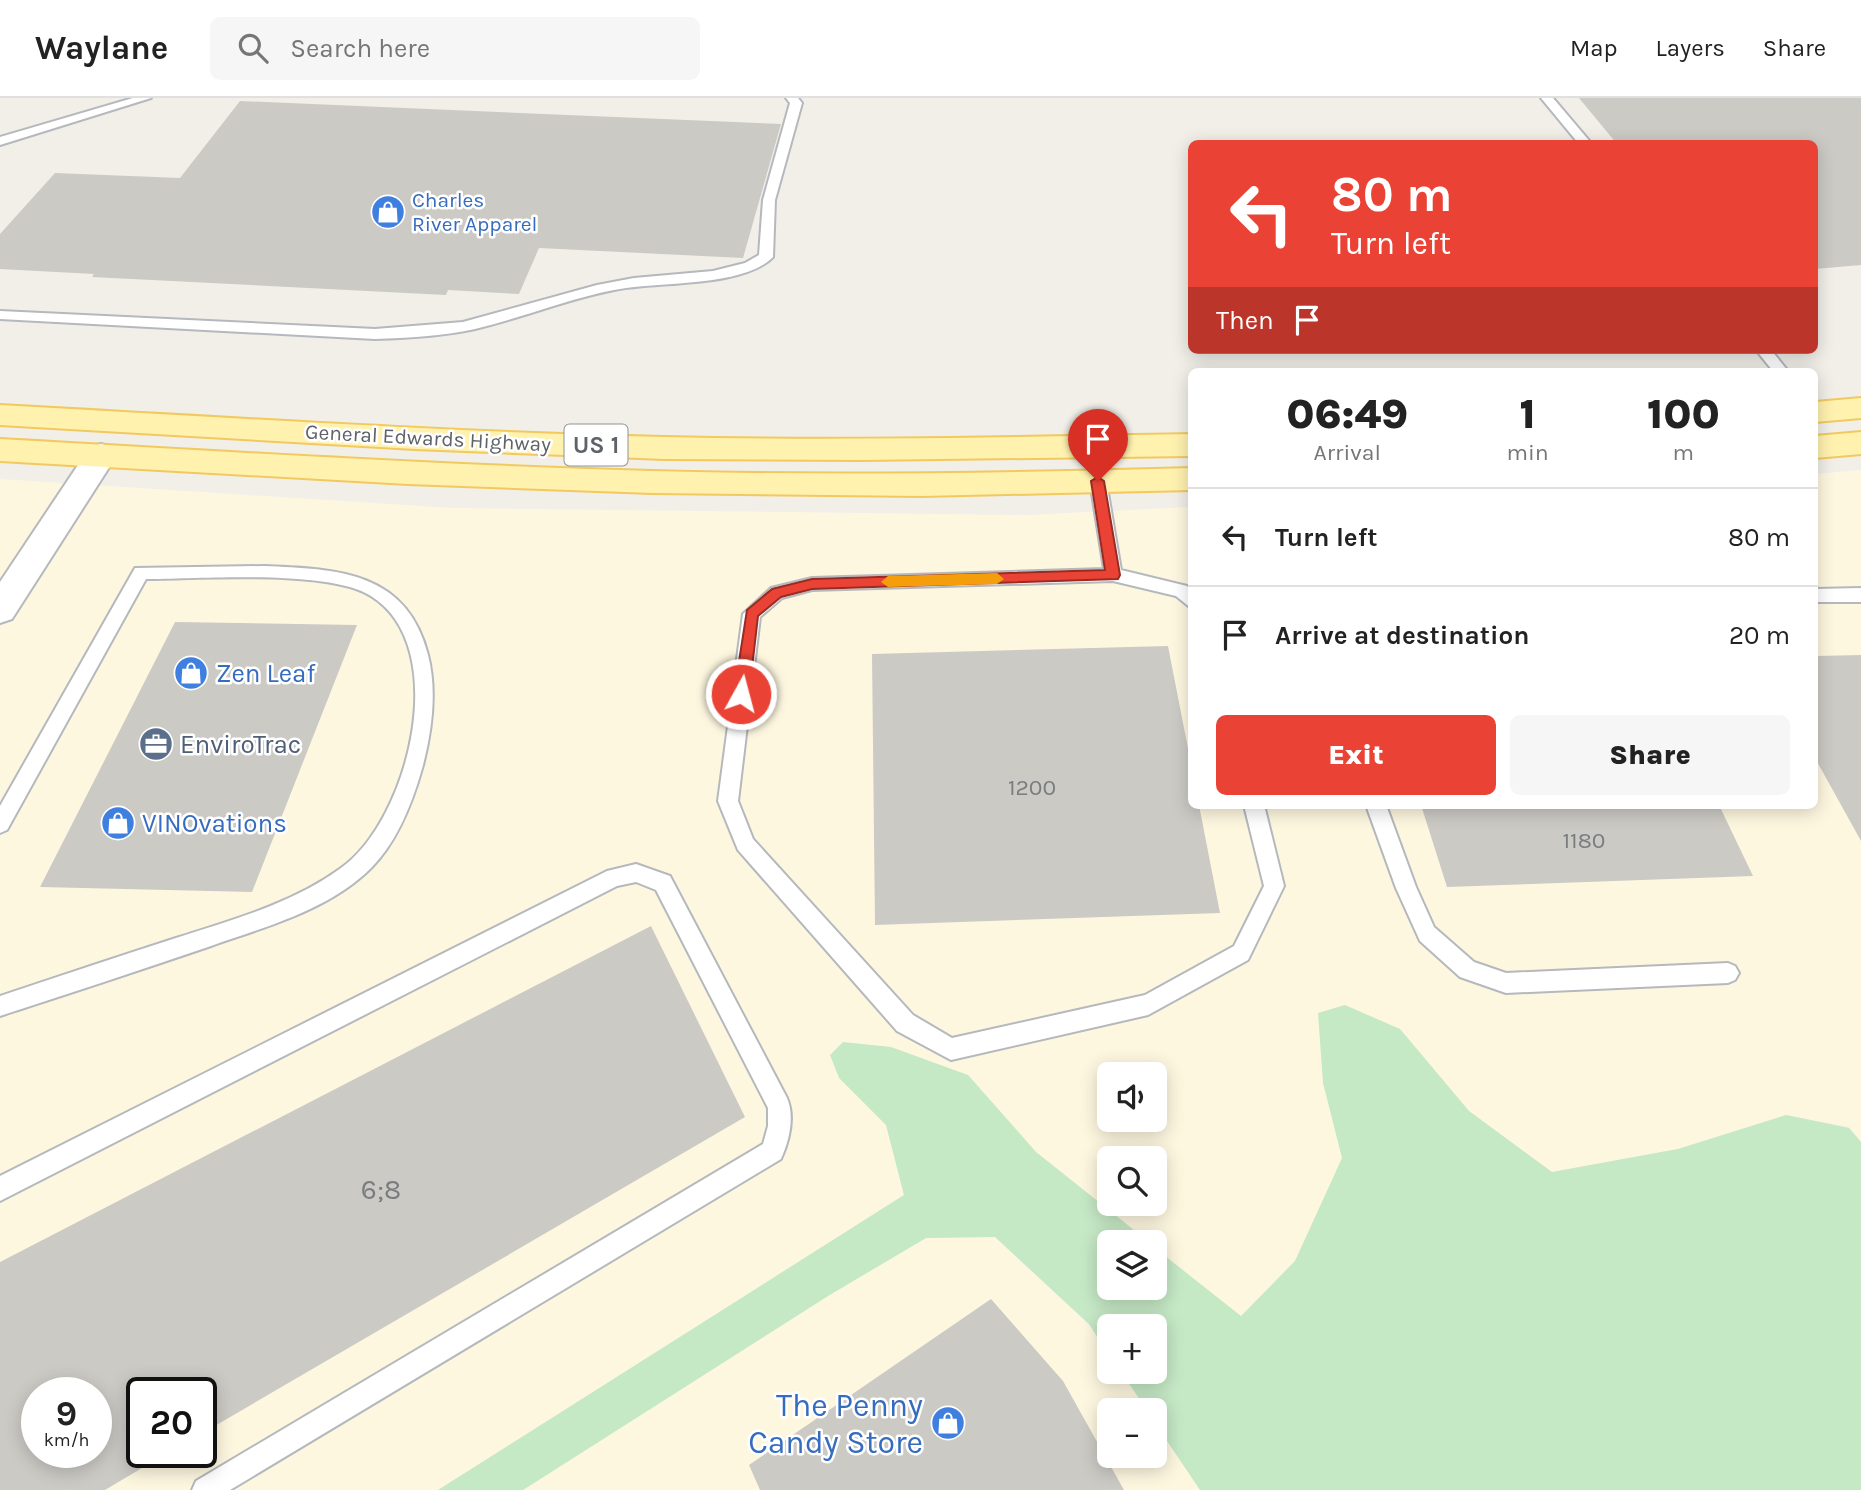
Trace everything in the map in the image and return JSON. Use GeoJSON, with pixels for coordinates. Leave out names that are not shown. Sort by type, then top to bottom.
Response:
{"type":"FeatureCollection","features":[{"type":"Feature","properties":{"kind":"main road"},"geometry":{"type":"LineString","coordinates":[[1818,412],[1861,408]]}},
{"type":"Feature","properties":{"kind":"main road","name":"General Edwards Highway"},"geometry":{"type":"LineString","coordinates":[[0,415],[411,438],[661,448],[1031,449],[1188,445]]}},
{"type":"Feature","properties":{"kind":"main road"},"geometry":{"type":"LineString","coordinates":[[1818,447],[1861,443]]}},
{"type":"Feature","properties":{"kind":"main road","name":"General Edwards Highway"},"geometry":{"type":"LineString","coordinates":[[0,450],[395,472],[653,482],[1188,479]]}},
{"type":"Feature","properties":{"kind":"street"},"geometry":{"type":"LineString","coordinates":[[0,610],[101,455]]}},
{"type":"Feature","properties":{"kind":"lane"},"geometry":{"type":"LineString","coordinates":[[0,141],[145,98]]}},
{"type":"Feature","properties":{"kind":"lane"},"geometry":{"type":"LineString","coordinates":[[0,315],[364,333],[430,333],[474,325],[616,285],[721,274],[750,268],[766,257],[769,200],[796,103],[792,98]]}},
{"type":"Feature","properties":{"kind":"lane"},"geometry":{"type":"LineString","coordinates":[[1547,98],[1583,140]]}},
{"type":"Feature","properties":{"kind":"lane"},"geometry":{"type":"LineString","coordinates":[[1766,354],[1778,368]]}},
{"type":"Feature","properties":{"kind":"lane"},"geometry":{"type":"LineString","coordinates":[[1098,481],[1113,575]]}},
{"type":"Feature","properties":{"kind":"lane"},"geometry":{"type":"LineString","coordinates":[[0,824],[141,573],[270,573],[356,581],[377,591],[400,611],[415,637],[422,657],[424,688],[424,713],[416,756],[402,797],[384,836],[360,866],[325,888],[256,921],[0,1006]]}},
{"type":"Feature","properties":{"kind":"lane"},"geometry":{"type":"LineString","coordinates":[[1188,598],[1181,592],[1113,575],[812,584],[777,593],[752,614],[728,801],[745,844],[905,1023],[951,1049],[1148,1005],[1241,953],[1274,886],[1255,809]]}},
{"type":"Feature","properties":{"kind":"lane"},"geometry":{"type":"LineString","coordinates":[[1818,596],[1861,595]]}},
{"type":"Feature","properties":{"kind":"lane"},"geometry":{"type":"LineString","coordinates":[[1377,809],[1406,888],[1427,934],[1467,970],[1506,983],[1728,973]]}},
{"type":"Feature","properties":{"kind":"lane"},"geometry":{"type":"LineString","coordinates":[[0,1189],[614,877],[636,873],[663,883],[779,1106],[779,1126],[773,1151],[205,1490]]}},
{"type":"Feature","properties":{"kind":"shaded area"},"geometry":{"type":"Polygon","coordinates":[[[1861,470],[1861,1142],[1849,1127],[1786,1115],[1678,1149],[1552,1172],[1469,1111],[1400,1029],[1323,1083],[1343,1158],[1295,1261],[1241,1317],[1167,1258],[1167,1230],[1134,1230],[1116,1216],[1167,1216],[1167,1146],[1097,1146],[1097,1201],[1036,1152],[968,1075],[839,1077],[886,1125],[904,1195],[438,1490],[0,1490],[0,479],[452,508],[1027,515],[1188,507],[1188,809],[1818,809],[1818,474],[1861,470]]]}},
{"type":"Feature","properties":{"kind":"shaded area"},"geometry":{"type":"Polygon","coordinates":[[[995,1237],[1089,1325],[1097,1337],[1097,1384],[1129,1384],[1139,1398],[1097,1398],[1097,1468],[1167,1468],[1167,1441],[1200,1490],[523,1490],[828,1296],[926,1238],[995,1237]]]}},
{"type":"Feature","properties":{"kind":"green space"},"geometry":{"type":"Polygon","coordinates":[[[1345,1005],[1400,1029],[1469,1111],[1552,1172],[1678,1149],[1786,1115],[1849,1128],[1861,1142],[1861,1490],[1200,1490],[1167,1441],[1167,1398],[1139,1398],[1129,1384],[1167,1384],[1167,1314],[1097,1314],[1097,1336],[1089,1324],[995,1237],[926,1238],[828,1296],[523,1490],[438,1490],[904,1195],[886,1125],[839,1078],[830,1055],[843,1042],[891,1047],[968,1075],[1036,1152],[1097,1201],[1097,1216],[1116,1216],[1134,1230],[1097,1230],[1097,1300],[1167,1300],[1167,1257],[1241,1316],[1295,1261],[1342,1158],[1323,1083],[1318,1013],[1345,1005]]]}},
{"type":"Feature","properties":{"kind":"building"},"geometry":{"type":"Polygon","coordinates":[[[1579,98],[1861,98],[1861,265],[1818,269],[1818,140],[1614,140],[1579,98]]]}},
{"type":"Feature","properties":{"kind":"building","name":"Charles River Apparel"},"geometry":{"type":"Polygon","coordinates":[[[240,101],[781,124],[743,258],[539,248],[519,294],[448,290],[446,295],[92,277],[94,274],[0,269],[0,234],[55,173],[180,178],[240,101]]]}},
{"type":"Feature","properties":{"kind":"building"},"geometry":{"type":"Polygon","coordinates":[[[175,622],[357,625],[252,892],[40,887],[175,622]]]}},
{"type":"Feature","properties":{"kind":"building"},"geometry":{"type":"Polygon","coordinates":[[[1168,646],[1188,748],[1188,809],[1200,809],[1220,913],[875,925],[872,654],[1168,646]]]}},
{"type":"Feature","properties":{"kind":"building"},"geometry":{"type":"Polygon","coordinates":[[[1861,655],[1861,841],[1818,763],[1818,656],[1861,655]]]}},
{"type":"Feature","properties":{"kind":"building"},"geometry":{"type":"Polygon","coordinates":[[[1422,809],[1721,809],[1753,876],[1447,887],[1422,809]]]}},
{"type":"Feature","properties":{"kind":"building"},"geometry":{"type":"Polygon","coordinates":[[[651,926],[745,1117],[217,1425],[217,1377],[126,1377],[126,1468],[142,1468],[105,1490],[0,1490],[0,1262],[651,926]]]}},
{"type":"Feature","properties":{"kind":"building","name":"The Penny Candy Store"},"geometry":{"type":"Polygon","coordinates":[[[991,1299],[1063,1381],[1097,1442],[1097,1468],[1112,1468],[1124,1490],[760,1490],[749,1465],[991,1299]]]}},
{"type":"Feature","properties":{"kind":"slow traffic"},"geometry":{"type":"LineString","coordinates":[[888,582],[997,579]]}},
{"type":"Feature","properties":{"kind":"place","name":"Charles River Apparel"},"geometry":{"type":"Point","coordinates":[388,212]}},
{"type":"Feature","properties":{"kind":"place","name":"Zen Leaf"},"geometry":{"type":"Point","coordinates":[191,673]}},
{"type":"Feature","properties":{"kind":"place","name":"EnviroTrac"},"geometry":{"type":"Point","coordinates":[156,744]}},
{"type":"Feature","properties":{"kind":"place","name":"VINOvations"},"geometry":{"type":"Point","coordinates":[118,823]}},
{"type":"Feature","properties":{"kind":"place","name":"The Penny Candy Store"},"geometry":{"type":"Point","coordinates":[948,1423]}},
{"type":"Feature","properties":{"kind":"route"},"geometry":{"type":"LineString","coordinates":[[741,694],[752,614],[777,593],[812,584],[1113,575],[1098,481]]}}]}
